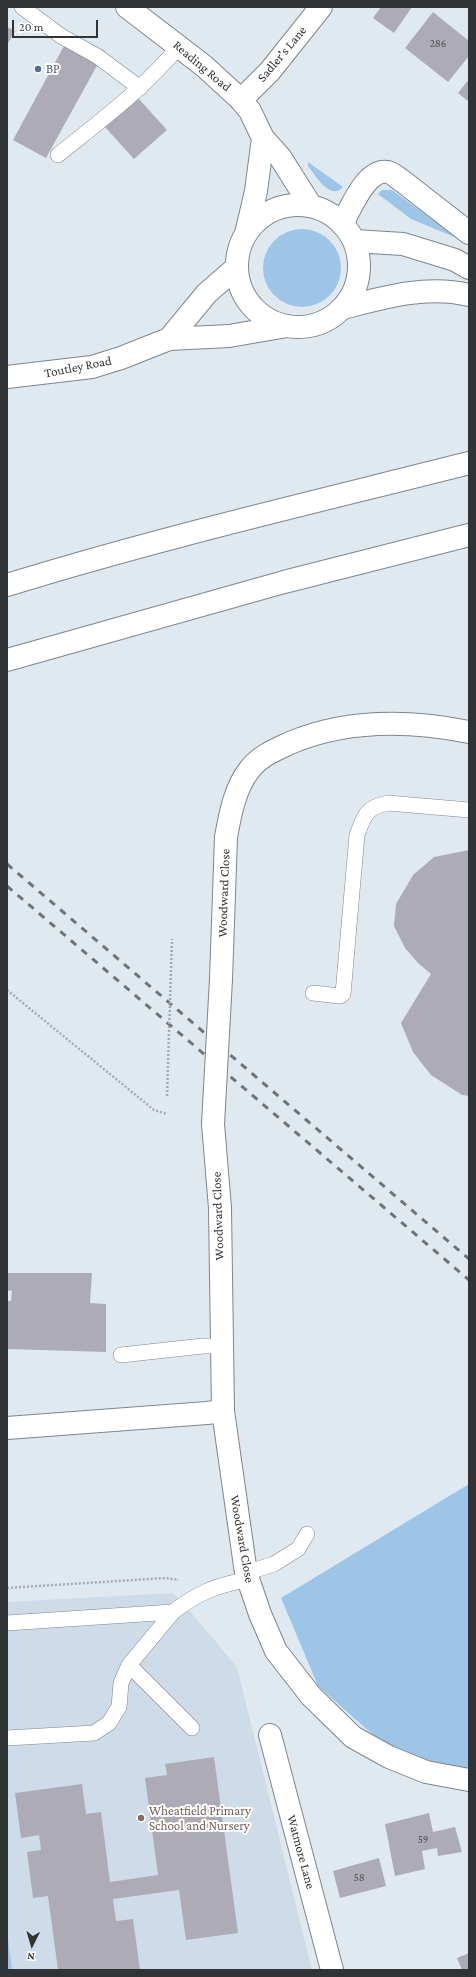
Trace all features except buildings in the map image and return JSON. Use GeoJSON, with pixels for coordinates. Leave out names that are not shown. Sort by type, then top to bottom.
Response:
{"type":"FeatureCollection","features":[{"type":"Feature","properties":{"kind":"main road","name":"Reading Road"},"geometry":{"type":"LineString","coordinates":[[127,7],[224,82],[241,100],[250,111],[263,138],[280,157],[311,206]]}},
{"type":"Feature","properties":{"kind":"main road","name":"Sadler's Lane"},"geometry":{"type":"LineString","coordinates":[[241,100],[270,71],[321,7]]}},
{"type":"Feature","properties":{"kind":"main road"},"geometry":{"type":"LineString","coordinates":[[246,235],[256,191],[263,138]]}},
{"type":"Feature","properties":{"kind":"main road"},"geometry":{"type":"LineString","coordinates":[[348,232],[368,180],[374,175],[386,172],[402,180],[469,234]]}},
{"type":"Feature","properties":{"kind":"main road"},"geometry":{"type":"LineString","coordinates":[[288,206],[311,206],[328,213],[348,232],[359,258],[359,276],[354,293],[336,315],[318,324],[297,328],[267,319],[251,306],[241,287],[237,267],[239,250],[246,235],[255,223],[267,214],[288,206]]}},
{"type":"Feature","properties":{"kind":"main road"},"geometry":{"type":"LineString","coordinates":[[348,232],[403,244],[455,260],[469,268]]}},
{"type":"Feature","properties":{"kind":"main road","name":"Toutley Road"},"geometry":{"type":"LineString","coordinates":[[169,339],[207,293],[237,267]]}},
{"type":"Feature","properties":{"kind":"main road"},"geometry":{"type":"LineString","coordinates":[[343,308],[408,292],[447,292],[469,295]]}},
{"type":"Feature","properties":{"kind":"main road","name":"Toutley Road"},"geometry":{"type":"LineString","coordinates":[[7,377],[92,367],[169,339],[229,336],[287,326]]}},
{"type":"Feature","properties":{"kind":"main road"},"geometry":{"type":"LineString","coordinates":[[7,585],[206,530],[469,463]]}},
{"type":"Feature","properties":{"kind":"main road"},"geometry":{"type":"LineString","coordinates":[[7,660],[284,582],[469,536]]}},
{"type":"Feature","properties":{"kind":"main road","name":"Woodward Close"},"geometry":{"type":"LineString","coordinates":[[469,732],[427,725],[399,723],[345,727],[300,739],[274,750],[261,758],[249,770],[235,800],[227,831],[213,1124],[220,1208],[223,1410],[247,1577],[260,1614],[276,1651],[311,1696],[353,1737],[389,1757],[426,1772],[469,1780]]}},
{"type":"Feature","properties":{"kind":"main road"},"geometry":{"type":"LineString","coordinates":[[7,1428],[207,1414],[223,1410]]}},
{"type":"Feature","properties":{"kind":"main road","name":"Watmore Lane"},"geometry":{"type":"LineString","coordinates":[[270,1735],[332,1970]]}},
{"type":"Feature","properties":{"kind":"lane"},"geometry":{"type":"LineString","coordinates":[[22,7],[61,36],[97,56],[140,88]]}},
{"type":"Feature","properties":{"kind":"lane"},"geometry":{"type":"LineString","coordinates":[[58,155],[140,88],[162,67],[179,46]]}},
{"type":"Feature","properties":{"kind":"lane"},"geometry":{"type":"LineString","coordinates":[[313,993],[334,996],[340,996],[343,994],[357,836],[367,812],[376,806],[388,803],[469,810]]}},
{"type":"Feature","properties":{"kind":"lane"},"geometry":{"type":"LineString","coordinates":[[121,1355],[203,1346],[222,1346]]}},
{"type":"Feature","properties":{"kind":"lane"},"geometry":{"type":"LineString","coordinates":[[7,1738],[94,1733],[109,1723],[119,1707],[121,1683],[129,1665],[173,1612],[184,1603],[217,1586],[247,1577],[274,1564],[298,1549],[307,1534]]}},
{"type":"Feature","properties":{"kind":"lane"},"geometry":{"type":"LineString","coordinates":[[7,1622],[173,1612]]}},
{"type":"Feature","properties":{"kind":"lane"},"geometry":{"type":"LineString","coordinates":[[129,1665],[192,1728]]}},
{"type":"Feature","properties":{"kind":"path"},"geometry":{"type":"LineString","coordinates":[[167,1096],[172,939]]}},
{"type":"Feature","properties":{"kind":"path"},"geometry":{"type":"LineString","coordinates":[[7,990],[154,1110],[168,1114]]}},
{"type":"Feature","properties":{"kind":"path"},"geometry":{"type":"LineString","coordinates":[[7,1588],[166,1578],[217,1586]]}},
{"type":"Feature","properties":{"kind":"shaded area"},"geometry":{"type":"Polygon","coordinates":[[[308,162],[343,187],[338,191],[328,189],[308,166],[308,162]]]}},
{"type":"Feature","properties":{"kind":"shaded area"},"geometry":{"type":"Polygon","coordinates":[[[382,190],[392,190],[459,239],[411,219],[378,194],[382,190]]]}},
{"type":"Feature","properties":{"kind":"shaded area"},"geometry":{"type":"Polygon","coordinates":[[[302,229],[317,232],[330,240],[338,253],[341,268],[338,283],[330,296],[317,304],[302,307],[287,304],[274,296],[266,283],[263,268],[266,253],[274,240],[287,232],[302,229]]]}},
{"type":"Feature","properties":{"kind":"shaded area"},"geometry":{"type":"Polygon","coordinates":[[[469,1484],[469,1773],[442,1771],[381,1742],[318,1686],[281,1598],[469,1484]]]}},
{"type":"Feature","properties":{"kind":"shaded area","name":"Wheatfield Primary School and Nursery"},"geometry":{"type":"Polygon","coordinates":[[[173,1593],[237,1667],[312,1970],[7,1970],[7,1602],[173,1593]]]}},
{"type":"Feature","properties":{"kind":"shaded area"},"geometry":{"type":"Polygon","coordinates":[[[7,1931],[12,1970],[7,1970],[7,1931]]]}},
{"type":"Feature","properties":{"kind":"railway"},"geometry":{"type":"LineString","coordinates":[[7,864],[469,1259]]}},
{"type":"Feature","properties":{"kind":"railway"},"geometry":{"type":"LineString","coordinates":[[7,886],[469,1280]]}},
{"type":"Feature","properties":{"kind":"place","name":"BP"},"geometry":{"type":"Point","coordinates":[38,69]}},
{"type":"Feature","properties":{"kind":"place","name":"Wheatfield Primary School and Nursery"},"geometry":{"type":"Point","coordinates":[141,1818]}}]}
